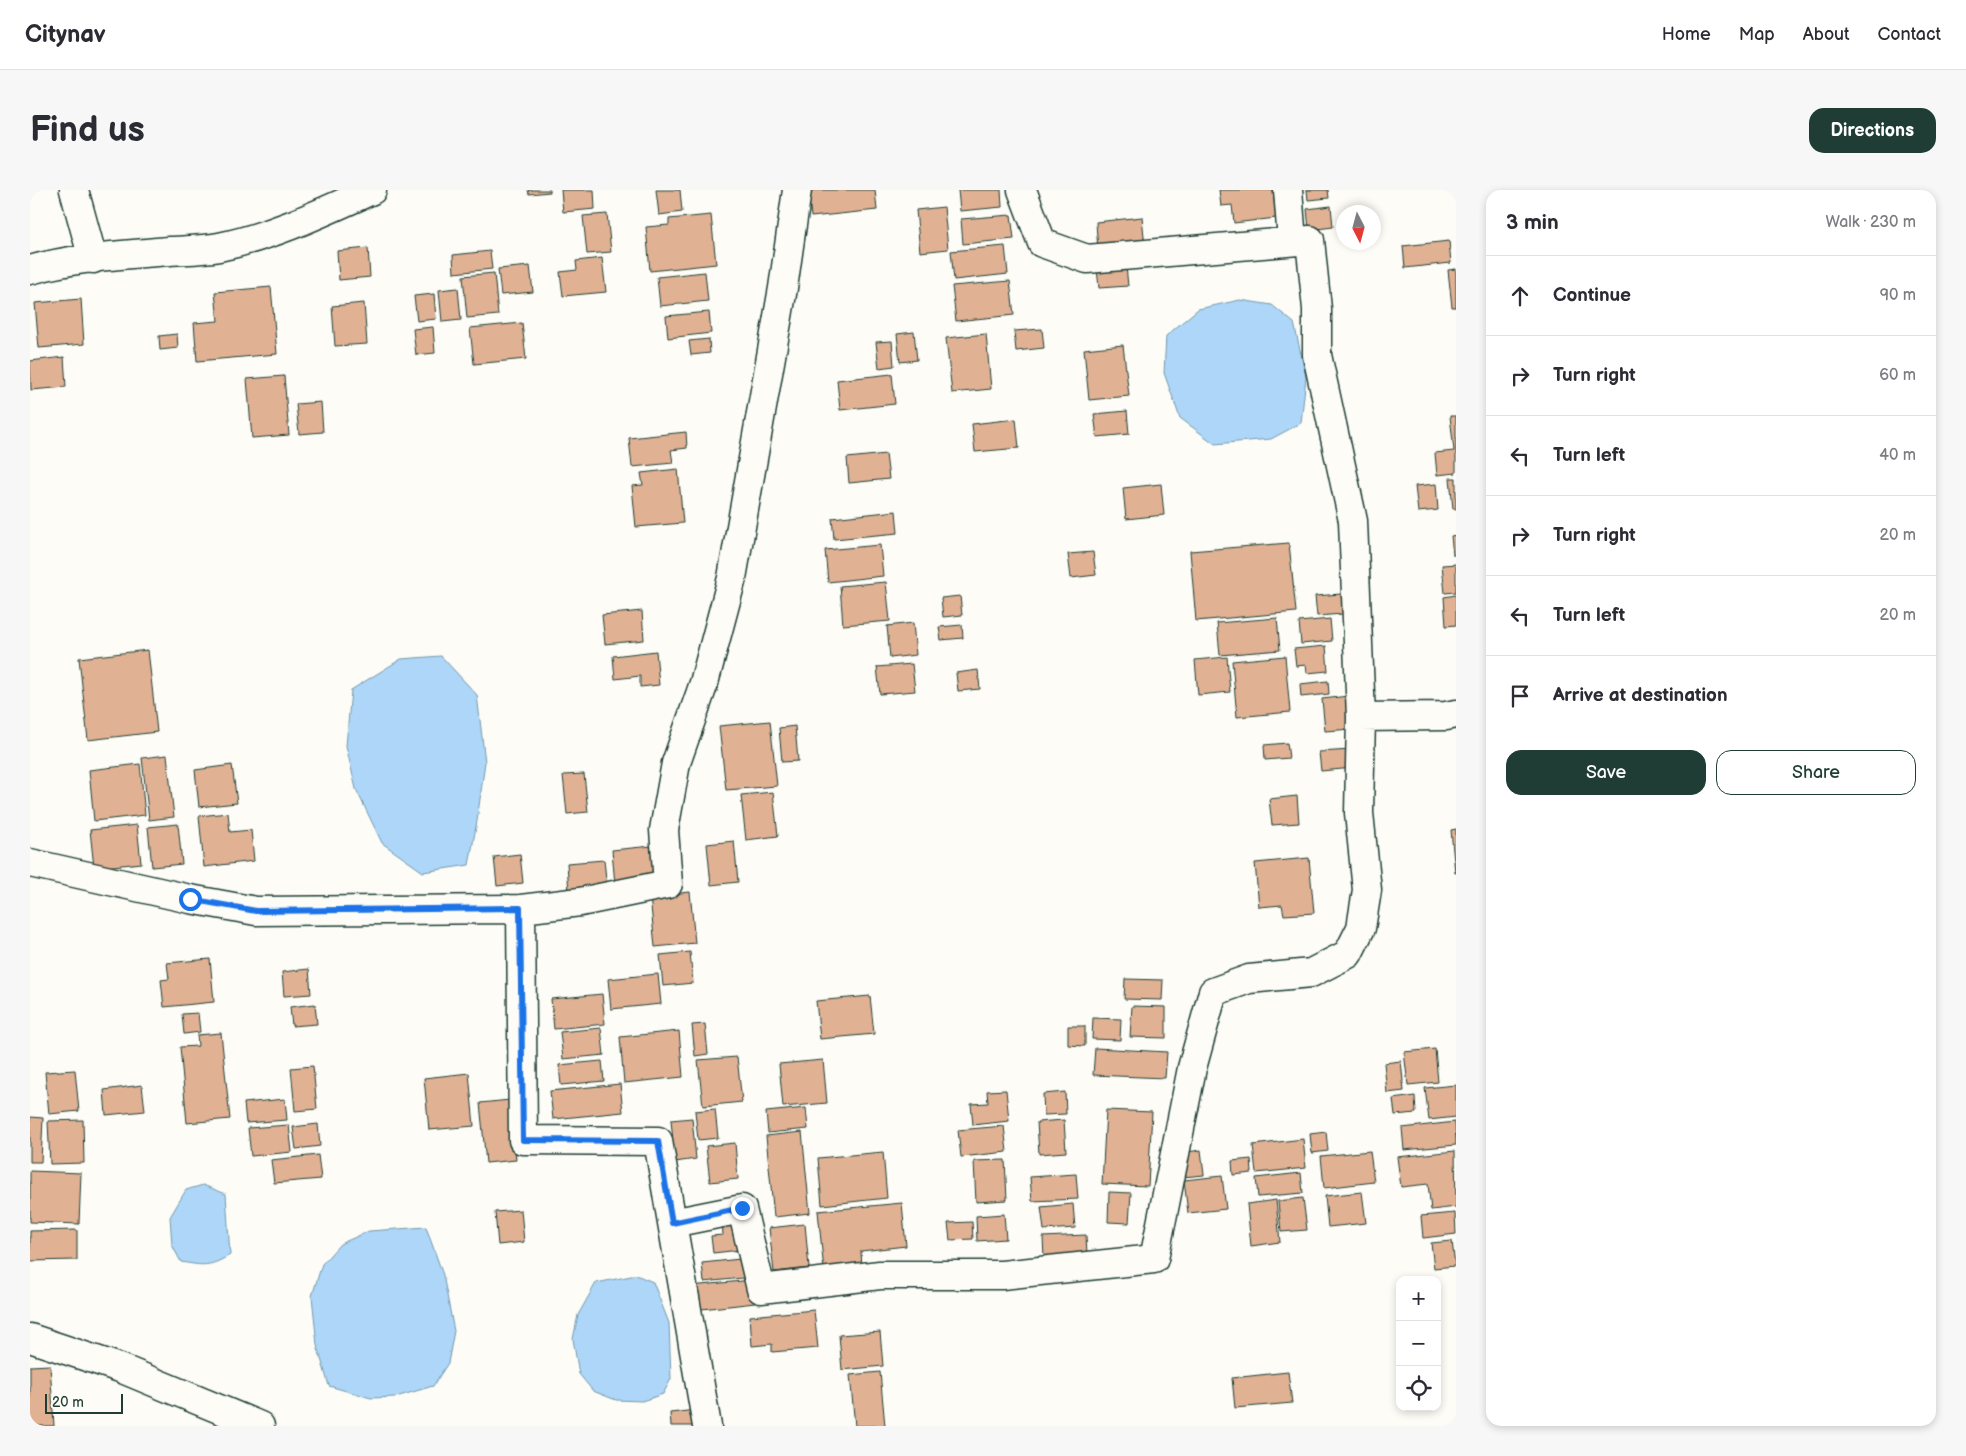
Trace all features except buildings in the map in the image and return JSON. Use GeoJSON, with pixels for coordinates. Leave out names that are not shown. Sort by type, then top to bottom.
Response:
{"type":"FeatureCollection","features":[{"type":"Feature","properties":{"kind":"street"},"geometry":{"type":"LineString","coordinates":[[74,190],[93,259]]}},
{"type":"Feature","properties":{"kind":"street"},"geometry":{"type":"LineString","coordinates":[[30,270],[47,265],[93,259],[218,247],[268,234],[303,221],[372,190]]}},
{"type":"Feature","properties":{"kind":"street"},"geometry":{"type":"LineString","coordinates":[[30,863],[190,899],[256,911],[520,908],[580,902],[668,884],[664,830],[676,763],[704,683],[732,578],[783,288],[797,190]]}},
{"type":"Feature","properties":{"kind":"street"},"geometry":{"type":"LineString","coordinates":[[672,1223],[742,1208],[762,1289],[880,1275],[1002,1275],[1154,1259],[1192,1068],[1213,992],[1249,979],[1311,972],[1348,954],[1361,928],[1367,890],[1358,813],[1361,717],[1353,521],[1317,355],[1317,309],[1310,240],[1087,259],[1042,244],[1022,190]]}},
{"type":"Feature","properties":{"kind":"street"},"geometry":{"type":"LineString","coordinates":[[1288,190],[1292,241]]}},
{"type":"Feature","properties":{"kind":"street"},"geometry":{"type":"LineString","coordinates":[[1361,717],[1446,716],[1456,714]]}},
{"type":"Feature","properties":{"kind":"street"},"geometry":{"type":"LineString","coordinates":[[520,908],[523,1140],[658,1141],[707,1426]]}},
{"type":"Feature","properties":{"kind":"street"},"geometry":{"type":"LineString","coordinates":[[30,1338],[120,1368],[260,1426]]}},
{"type":"Feature","properties":{"kind":"water"},"geometry":{"type":"Polygon","coordinates":[[[1240,300],[1272,305],[1294,323],[1306,377],[1301,423],[1271,439],[1215,444],[1180,418],[1164,373],[1166,336],[1198,309],[1240,300]]]}},
{"type":"Feature","properties":{"kind":"water"},"geometry":{"type":"Polygon","coordinates":[[[441,656],[477,695],[485,762],[469,865],[423,872],[382,843],[356,789],[346,746],[351,690],[401,659],[441,656]]]}},
{"type":"Feature","properties":{"kind":"water"},"geometry":{"type":"Polygon","coordinates":[[[203,1185],[226,1194],[230,1255],[212,1264],[181,1262],[172,1245],[170,1217],[186,1190],[203,1185]]]}},
{"type":"Feature","properties":{"kind":"water"},"geometry":{"type":"Polygon","coordinates":[[[426,1227],[443,1275],[454,1331],[448,1363],[433,1386],[396,1397],[371,1398],[329,1386],[317,1345],[312,1296],[322,1264],[340,1244],[369,1231],[426,1227]]]}},
{"type":"Feature","properties":{"kind":"water"},"geometry":{"type":"Polygon","coordinates":[[[636,1275],[653,1282],[669,1323],[671,1379],[663,1394],[642,1401],[616,1400],[593,1391],[579,1374],[573,1339],[578,1315],[596,1283],[636,1275]]]}},
{"type":"Feature","properties":{"kind":"route"},"geometry":{"type":"LineString","coordinates":[[190,899],[256,911],[520,908],[523,1140],[658,1141],[672,1223],[742,1208]]}}]}
